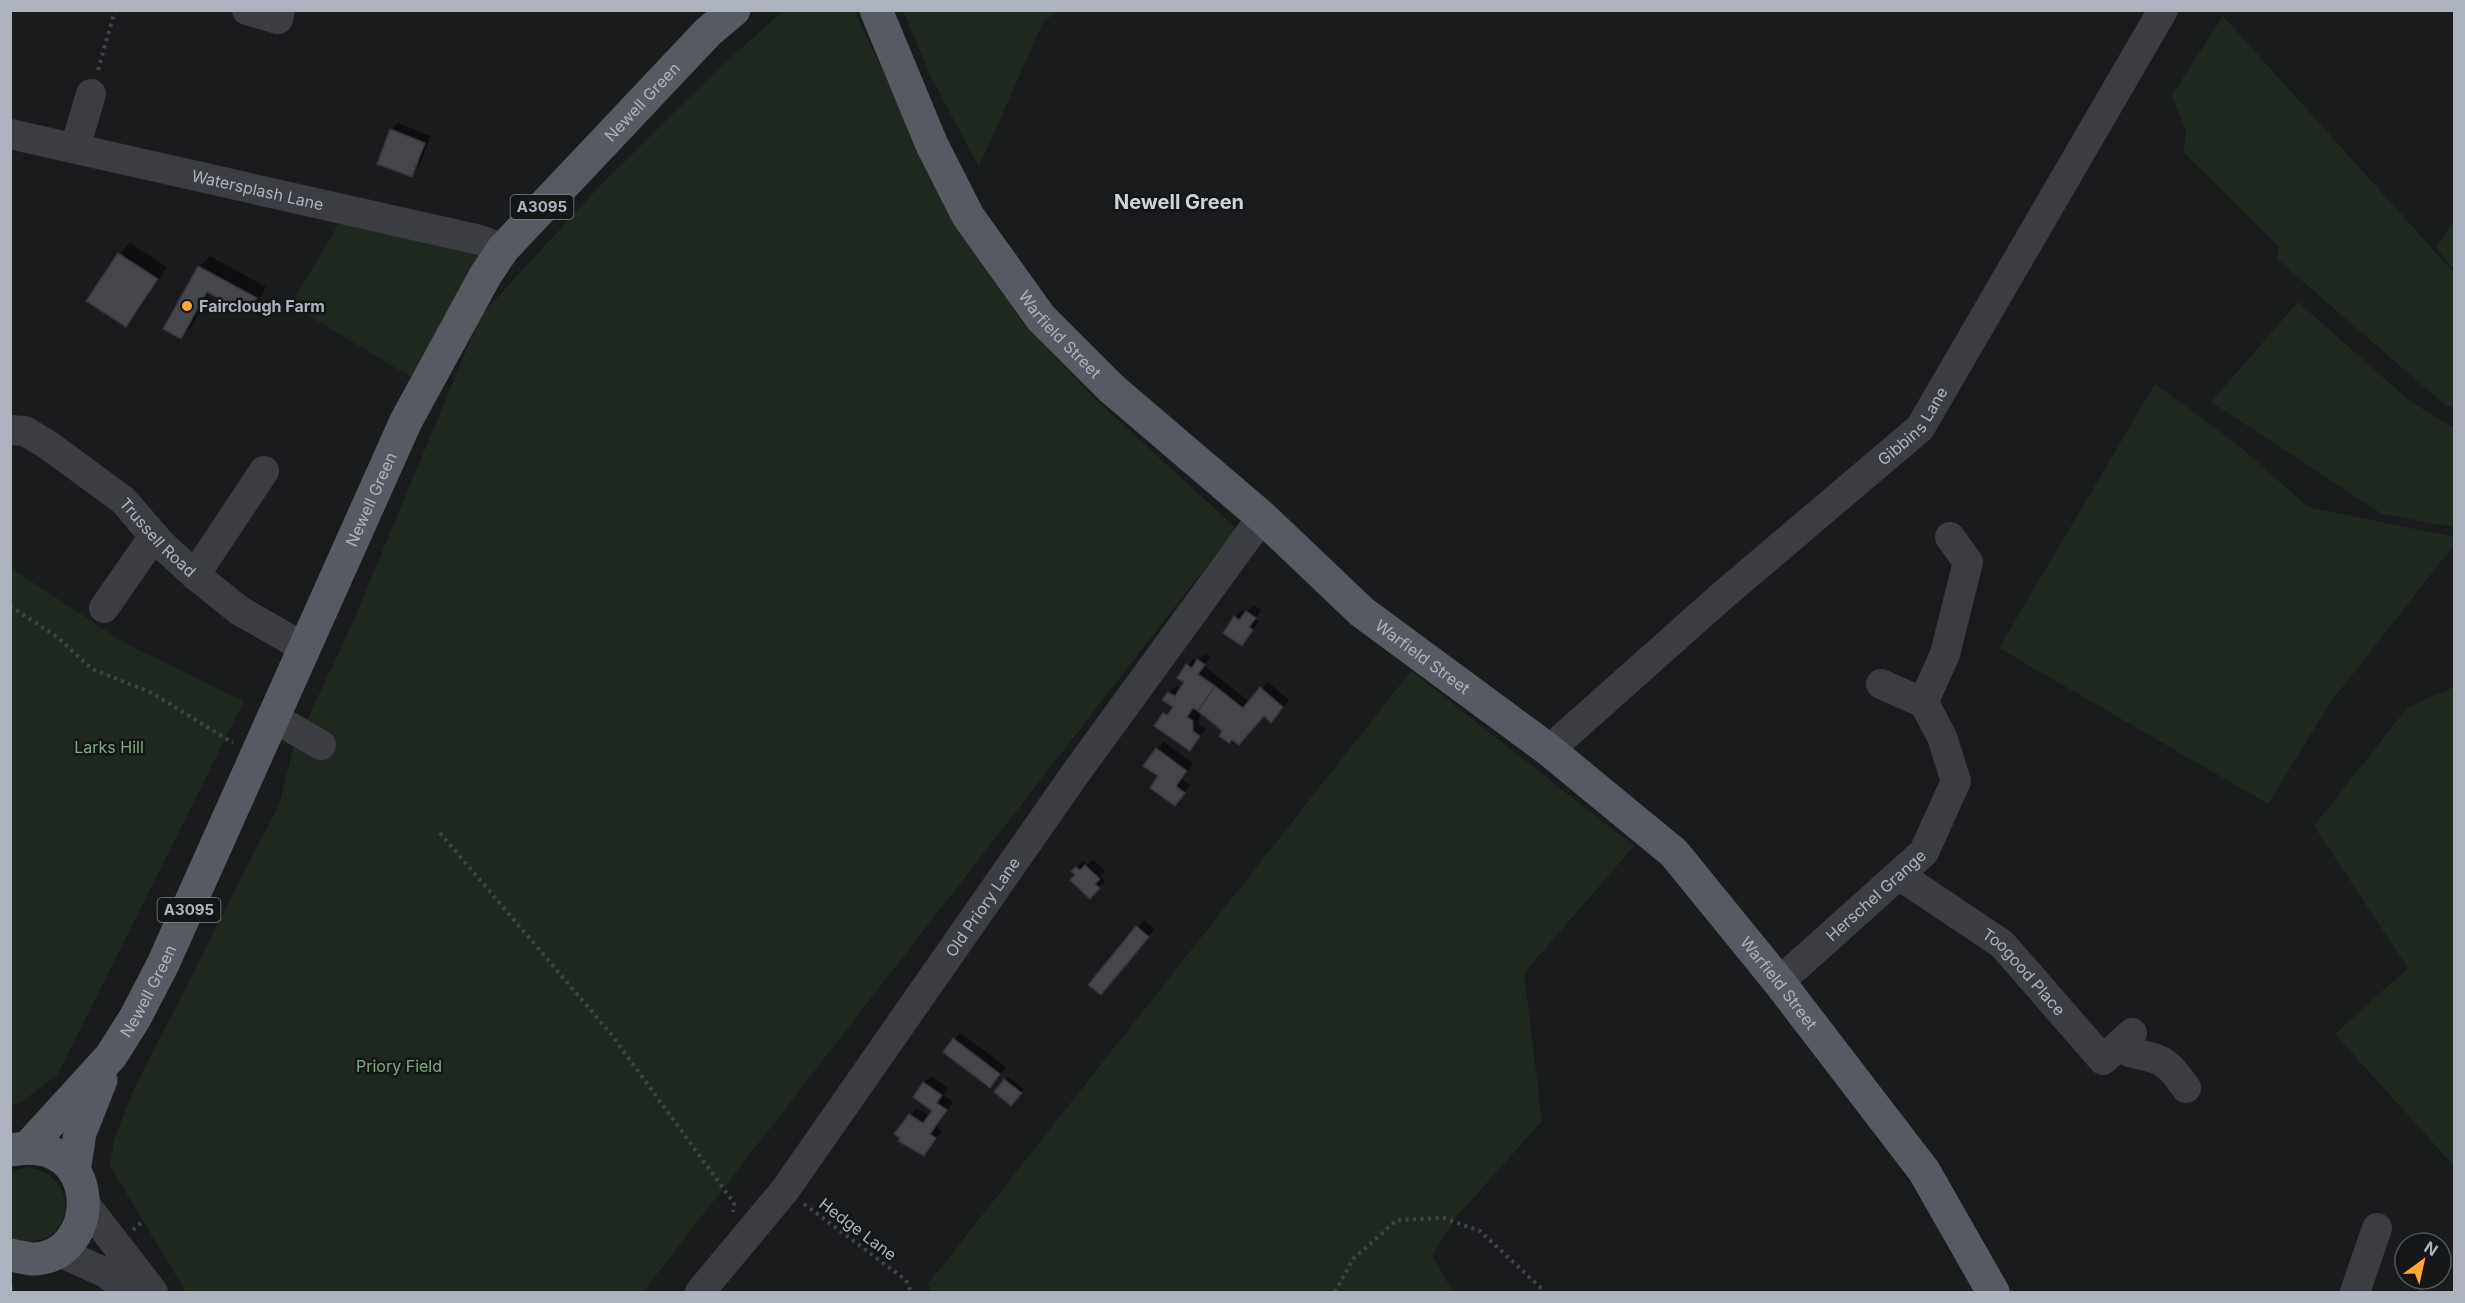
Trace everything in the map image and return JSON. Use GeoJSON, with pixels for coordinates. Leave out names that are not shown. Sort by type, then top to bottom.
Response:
{"type":"FeatureCollection","features":[{"type":"Feature","properties":{"kind":"main road","name":"Newell Green"},"geometry":{"type":"LineString","coordinates":[[74,1171],[80,1133],[111,1056],[135,1018],[163,964],[406,421],[485,276],[503,249],[705,21],[734,10]]}},
{"type":"Feature","properties":{"kind":"main road","name":"Warfield Street"},"geometry":{"type":"LineString","coordinates":[[876,10],[932,145],[968,216],[1041,318],[1111,388],[1262,517],[1362,612],[1549,750],[1674,853],[1779,982],[1924,1171],[1993,1293]]}},
{"type":"Feature","properties":{"kind":"main road","name":"Newell Green"},"geometry":{"type":"LineString","coordinates":[[20,1149],[111,1056]]}},
{"type":"Feature","properties":{"kind":"main road"},"geometry":{"type":"LineString","coordinates":[[20,1149],[51,1152],[74,1171],[80,1182],[84,1203],[82,1219],[75,1234],[27,1261]]}},
{"type":"Feature","properties":{"kind":"street"},"geometry":{"type":"LineString","coordinates":[[247,10],[278,19],[280,10]]}},
{"type":"Feature","properties":{"kind":"street","name":"Gibbins Lane"},"geometry":{"type":"LineString","coordinates":[[1549,750],[1722,596],[1920,428],[2163,10]]}},
{"type":"Feature","properties":{"kind":"street"},"geometry":{"type":"LineString","coordinates":[[75,148],[91,94]]}},
{"type":"Feature","properties":{"kind":"street","name":"Watersplash Lane"},"geometry":{"type":"LineString","coordinates":[[10,134],[480,240],[503,249]]}},
{"type":"Feature","properties":{"kind":"street","name":"Trussell Road"},"geometry":{"type":"LineString","coordinates":[[10,430],[26,431],[114,493],[154,537],[195,575],[240,611],[305,648]]}},
{"type":"Feature","properties":{"kind":"street"},"geometry":{"type":"LineString","coordinates":[[195,575],[264,471]]}},
{"type":"Feature","properties":{"kind":"street","name":"Old Priory Lane"},"geometry":{"type":"LineString","coordinates":[[700,1293],[785,1190],[1076,774],[1262,517]]}},
{"type":"Feature","properties":{"kind":"street"},"geometry":{"type":"LineString","coordinates":[[104,608],[154,537]]}},
{"type":"Feature","properties":{"kind":"street"},"geometry":{"type":"LineString","coordinates":[[1881,684],[1923,703],[1945,654],[1968,562],[1950,537]]}},
{"type":"Feature","properties":{"kind":"street","name":"Herschel Grange"},"geometry":{"type":"LineString","coordinates":[[1779,982],[1924,852],[1956,781],[1942,736],[1923,703]]}},
{"type":"Feature","properties":{"kind":"street"},"geometry":{"type":"LineString","coordinates":[[274,718],[321,745]]}},
{"type":"Feature","properties":{"kind":"street","name":"Toogood Place"},"geometry":{"type":"LineString","coordinates":[[1899,876],[2002,944],[2103,1060],[2126,1039],[2127,1053],[2148,1056],[2163,1062],[2186,1088]]}},
{"type":"Feature","properties":{"kind":"street"},"geometry":{"type":"LineString","coordinates":[[84,1203],[153,1293]]}},
{"type":"Feature","properties":{"kind":"street"},"geometry":{"type":"LineString","coordinates":[[2355,1293],[2377,1228]]}},
{"type":"Feature","properties":{"kind":"street"},"geometry":{"type":"LineString","coordinates":[[27,1261],[106,1273],[130,1293]]}},
{"type":"Feature","properties":{"kind":"path"},"geometry":{"type":"LineString","coordinates":[[91,94],[114,10]]}},
{"type":"Feature","properties":{"kind":"path"},"geometry":{"type":"LineString","coordinates":[[10,606],[57,637],[92,669],[152,693],[239,747]]}},
{"type":"Feature","properties":{"kind":"path"},"geometry":{"type":"LineString","coordinates":[[440,833],[611,1034],[734,1203],[732,1216]]}},
{"type":"Feature","properties":{"kind":"path","name":"Hedge Lane"},"geometry":{"type":"LineString","coordinates":[[785,1190],[885,1263],[906,1281],[911,1293]]}},
{"type":"Feature","properties":{"kind":"path"},"geometry":{"type":"LineString","coordinates":[[1335,1293],[1353,1259],[1397,1220],[1444,1218],[1480,1231],[1542,1289]]}},
{"type":"Feature","properties":{"kind":"path"},"geometry":{"type":"LineString","coordinates":[[10,1288],[17,1293]]}},
{"type":"Feature","properties":{"kind":"green space","name":"Priory Field"},"geometry":{"type":"Polygon","coordinates":[[[783,11],[854,11],[955,222],[1023,323],[1093,397],[1236,528],[643,1292],[186,1292],[110,1166],[114,1140],[132,1093],[280,802],[293,749],[350,629],[481,315],[597,189],[720,67],[783,11]]]}},
{"type":"Feature","properties":{"kind":"green space"},"geometry":{"type":"Polygon","coordinates":[[[903,11],[1058,11],[1043,22],[979,167],[931,77],[903,11]]]}},
{"type":"Feature","properties":{"kind":"green space"},"geometry":{"type":"Polygon","coordinates":[[[2223,16],[2454,273],[2454,407],[2446,406],[2277,259],[2279,247],[2183,152],[2186,132],[2172,95],[2223,16]]]}},
{"type":"Feature","properties":{"kind":"green space"},"geometry":{"type":"Polygon","coordinates":[[[341,220],[484,251],[411,377],[291,305],[341,220]]]}},
{"type":"Feature","properties":{"kind":"green space"},"geometry":{"type":"Polygon","coordinates":[[[2454,221],[2454,270],[2436,248],[2454,221]]]}},
{"type":"Feature","properties":{"kind":"green space"},"geometry":{"type":"Polygon","coordinates":[[[2298,302],[2411,402],[2454,428],[2454,527],[2382,514],[2211,402],[2298,302]]]}},
{"type":"Feature","properties":{"kind":"green space"},"geometry":{"type":"Polygon","coordinates":[[[2155,384],[2237,444],[2308,507],[2454,537],[2454,545],[2330,703],[2268,804],[1999,648],[2155,384]]]}},
{"type":"Feature","properties":{"kind":"green space","name":"Larks Hill"},"geometry":{"type":"Polygon","coordinates":[[[11,568],[126,644],[244,701],[58,1074],[19,1104],[10,1103],[11,568]]]}},
{"type":"Feature","properties":{"kind":"green space"},"geometry":{"type":"Polygon","coordinates":[[[1411,671],[1634,846],[1524,973],[1542,1121],[1457,1216],[1432,1255],[1453,1292],[931,1292],[928,1284],[1411,671]]]}},
{"type":"Feature","properties":{"kind":"green space"},"geometry":{"type":"Polygon","coordinates":[[[2454,687],[2454,1166],[2335,1034],[2408,968],[2314,826],[2407,708],[2454,687]]]}},
{"type":"Feature","properties":{"kind":"green space"},"geometry":{"type":"Polygon","coordinates":[[[27,1167],[46,1173],[58,1185],[64,1198],[64,1213],[59,1227],[48,1237],[32,1241],[11,1239],[10,1172],[27,1167]]]}},
{"type":"Feature","properties":{"kind":"building"},"geometry":{"type":"Polygon","coordinates":[[[390,129],[425,143],[412,177],[377,164],[390,129]]]}},
{"type":"Feature","properties":{"kind":"building"},"geometry":{"type":"Polygon","coordinates":[[[118,253],[158,279],[126,327],[86,301],[118,253]]]}},
{"type":"Feature","properties":{"kind":"building","name":"Fairclough Farm"},"geometry":{"type":"Polygon","coordinates":[[[198,266],[257,298],[248,314],[207,292],[181,339],[163,329],[198,266]]]}},
{"type":"Feature","properties":{"kind":"building"},"geometry":{"type":"Polygon","coordinates":[[[1246,611],[1256,618],[1249,627],[1253,630],[1242,646],[1223,633],[1234,616],[1239,620],[1246,611]]]}},
{"type":"Feature","properties":{"kind":"building"},"geometry":{"type":"Polygon","coordinates":[[[1197,659],[1205,665],[1198,674],[1215,686],[1198,711],[1193,708],[1187,717],[1193,721],[1193,731],[1200,736],[1190,751],[1154,726],[1163,713],[1167,715],[1173,707],[1162,700],[1168,692],[1175,696],[1184,682],[1177,678],[1186,664],[1192,668],[1197,659]]]}},
{"type":"Feature","properties":{"kind":"building"},"geometry":{"type":"Polygon","coordinates":[[[1215,686],[1243,708],[1260,687],[1283,707],[1271,723],[1264,716],[1239,745],[1232,740],[1229,743],[1219,736],[1222,731],[1198,711],[1215,686]]]}},
{"type":"Feature","properties":{"kind":"building"},"geometry":{"type":"Polygon","coordinates":[[[1156,748],[1187,771],[1176,786],[1185,793],[1175,806],[1150,788],[1158,776],[1143,766],[1156,748]]]}},
{"type":"Feature","properties":{"kind":"building"},"geometry":{"type":"Polygon","coordinates":[[[1085,865],[1100,879],[1095,884],[1100,888],[1090,899],[1070,880],[1075,875],[1071,871],[1076,867],[1080,870],[1085,865]]]}},
{"type":"Feature","properties":{"kind":"building"},"geometry":{"type":"Polygon","coordinates":[[[1136,926],[1149,937],[1101,995],[1088,985],[1136,926]]]}},
{"type":"Feature","properties":{"kind":"building"},"geometry":{"type":"Polygon","coordinates":[[[953,1038],[1000,1074],[990,1088],[943,1052],[953,1038]]]}},
{"type":"Feature","properties":{"kind":"building"},"geometry":{"type":"Polygon","coordinates":[[[1004,1079],[1022,1093],[1011,1106],[994,1092],[1004,1079]]]}},
{"type":"Feature","properties":{"kind":"building"},"geometry":{"type":"Polygon","coordinates":[[[923,1082],[942,1095],[937,1103],[947,1110],[930,1134],[936,1138],[924,1156],[898,1141],[900,1138],[894,1134],[909,1114],[923,1123],[932,1111],[913,1097],[923,1082]]]}},
{"type":"Feature","properties":{"kind":"place","name":"Fairclough Farm"},"geometry":{"type":"Point","coordinates":[187,306]}},
{"type":"Feature","properties":{"kind":"district","name":"Newell Green"},"geometry":{"type":"Point","coordinates":[1179,202]}}]}
